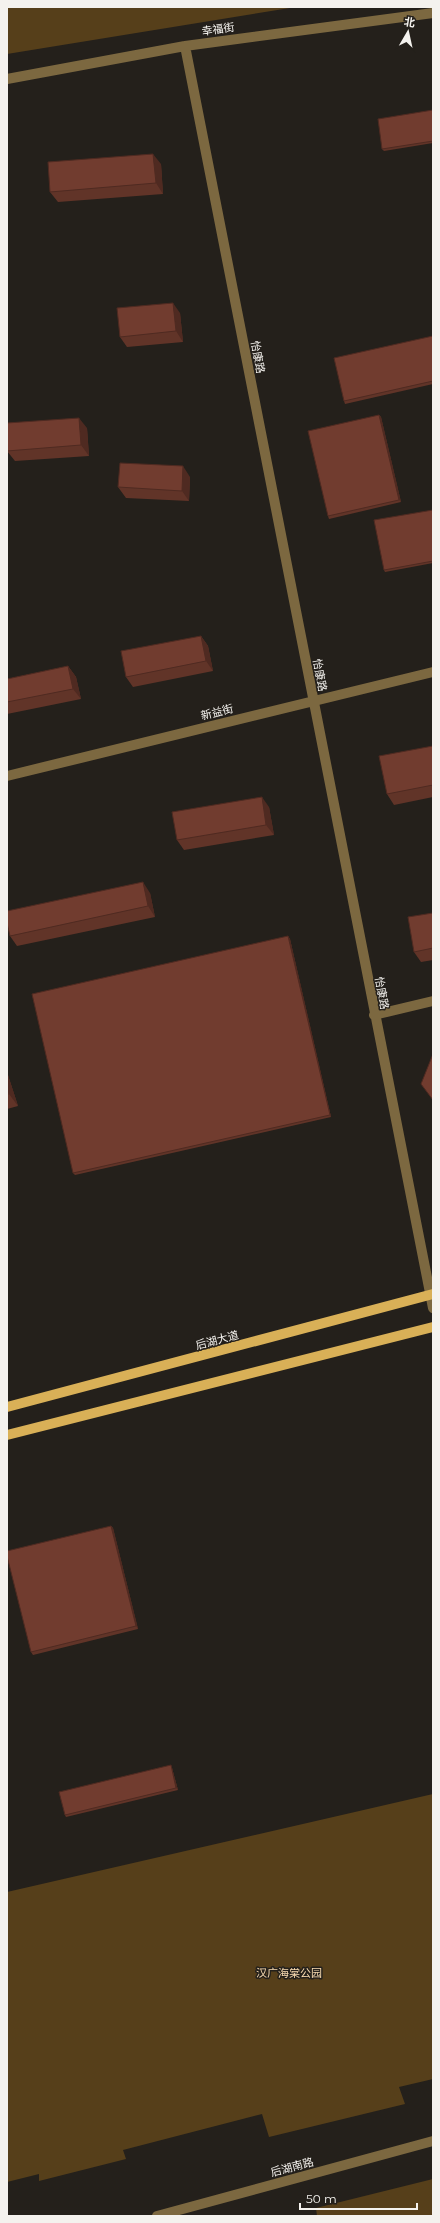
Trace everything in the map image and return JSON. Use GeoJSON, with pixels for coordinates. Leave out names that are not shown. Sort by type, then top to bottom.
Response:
{"type":"FeatureCollection","features":[{"type":"Feature","properties":{"kind":"main road","name":"后湖大道"},"geometry":{"type":"LineString","coordinates":[[7,1408],[432,1295]]}},
{"type":"Feature","properties":{"kind":"main road"},"geometry":{"type":"LineString","coordinates":[[7,1435],[433,1327]]}},
{"type":"Feature","properties":{"kind":"street","name":"幸福街"},"geometry":{"type":"LineString","coordinates":[[7,79],[185,46],[433,13]]}},
{"type":"Feature","properties":{"kind":"street","name":"怡康路"},"geometry":{"type":"LineString","coordinates":[[185,46],[374,1015],[432,1295],[433,1308]]}},
{"type":"Feature","properties":{"kind":"street","name":"新益街"},"geometry":{"type":"LineString","coordinates":[[7,776],[433,672]]}},
{"type":"Feature","properties":{"kind":"street"},"geometry":{"type":"LineString","coordinates":[[374,1015],[433,1000]]}},
{"type":"Feature","properties":{"kind":"street","name":"后湖南路"},"geometry":{"type":"LineString","coordinates":[[157,2216],[433,2141]]}},
{"type":"Feature","properties":{"kind":"green space"},"geometry":{"type":"Polygon","coordinates":[[[7,7],[296,7],[7,54],[7,7]]]}},
{"type":"Feature","properties":{"kind":"green space","name":"汉广海棠公园"},"geometry":{"type":"Polygon","coordinates":[[[433,1794],[433,2079],[399,2087],[405,2104],[269,2137],[262,2114],[123,2150],[126,2159],[39,2181],[39,2174],[7,2182],[7,1892],[433,1794]]]}},
{"type":"Feature","properties":{"kind":"green space"},"geometry":{"type":"Polygon","coordinates":[[[433,2179],[433,2216],[317,2216],[316,2208],[433,2179]]]}},
{"type":"Feature","properties":{"kind":"building"},"geometry":{"type":"Polygon","coordinates":[[[433,110],[433,141],[382,149],[378,119],[433,110]]]}},
{"type":"Feature","properties":{"kind":"building"},"geometry":{"type":"Polygon","coordinates":[[[153,154],[156,183],[50,192],[48,162],[153,154]]]}},
{"type":"Feature","properties":{"kind":"building"},"geometry":{"type":"Polygon","coordinates":[[[173,303],[176,331],[120,337],[117,308],[173,303]]]}},
{"type":"Feature","properties":{"kind":"building"},"geometry":{"type":"Polygon","coordinates":[[[433,336],[433,381],[344,401],[334,358],[433,336]]]}},
{"type":"Feature","properties":{"kind":"building"},"geometry":{"type":"Polygon","coordinates":[[[379,415],[399,500],[328,516],[308,431],[379,415]]]}},
{"type":"Feature","properties":{"kind":"building"},"geometry":{"type":"Polygon","coordinates":[[[79,418],[81,445],[7,451],[7,423],[79,418]]]}},
{"type":"Feature","properties":{"kind":"building"},"geometry":{"type":"Polygon","coordinates":[[[120,463],[183,466],[182,491],[118,487],[120,463]]]}},
{"type":"Feature","properties":{"kind":"building"},"geometry":{"type":"Polygon","coordinates":[[[433,510],[433,561],[384,570],[374,520],[433,510]]]}},
{"type":"Feature","properties":{"kind":"building"},"geometry":{"type":"Polygon","coordinates":[[[201,636],[206,661],[126,677],[121,651],[201,636]]]}},
{"type":"Feature","properties":{"kind":"building"},"geometry":{"type":"Polygon","coordinates":[[[68,666],[73,689],[7,702],[7,679],[68,666]]]}},
{"type":"Feature","properties":{"kind":"building"},"geometry":{"type":"Polygon","coordinates":[[[433,746],[433,785],[387,794],[379,756],[433,746]]]}},
{"type":"Feature","properties":{"kind":"building"},"geometry":{"type":"Polygon","coordinates":[[[262,797],[266,825],[177,840],[172,812],[262,797]]]}},
{"type":"Feature","properties":{"kind":"building"},"geometry":{"type":"Polygon","coordinates":[[[143,882],[148,906],[10,936],[7,923],[7,911],[143,882]]]}},
{"type":"Feature","properties":{"kind":"building"},"geometry":{"type":"Polygon","coordinates":[[[433,913],[433,948],[414,952],[408,917],[433,913]]]}},
{"type":"Feature","properties":{"kind":"building"},"geometry":{"type":"Polygon","coordinates":[[[288,936],[330,1115],[73,1173],[32,994],[288,936]]]}},
{"type":"Feature","properties":{"kind":"building"},"geometry":{"type":"Polygon","coordinates":[[[433,1054],[433,1100],[421,1084],[433,1054]]]}},
{"type":"Feature","properties":{"kind":"building"},"geometry":{"type":"Polygon","coordinates":[[[111,1526],[136,1626],[31,1652],[7,1551],[111,1526]]]}},
{"type":"Feature","properties":{"kind":"building"},"geometry":{"type":"Polygon","coordinates":[[[171,1765],[176,1788],[65,1815],[59,1792],[171,1765]]]}}]}
